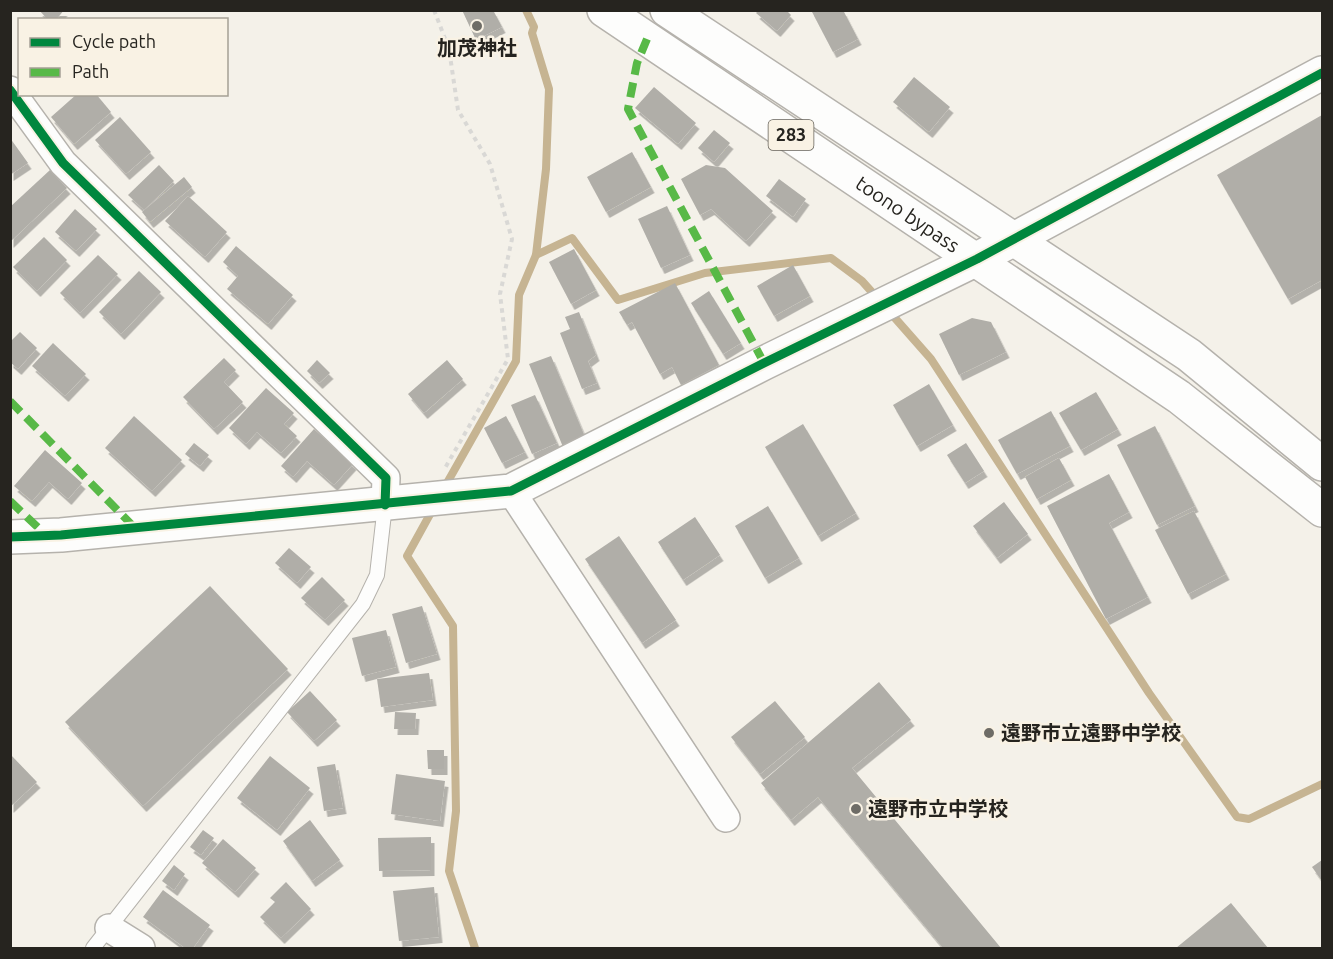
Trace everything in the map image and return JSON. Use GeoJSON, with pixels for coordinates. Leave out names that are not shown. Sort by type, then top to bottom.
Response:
{"type":"FeatureCollection","features":[{"type":"Feature","properties":{"kind":"main road","name":"toono bypass"},"geometry":{"type":"LineString","coordinates":[[604,10],[1179,397],[1323,510]]}},
{"type":"Feature","properties":{"kind":"main road","name":"toono bypass"},"geometry":{"type":"LineString","coordinates":[[667,10],[1189,355],[1323,464]]}},
{"type":"Feature","properties":{"kind":"main road"},"geometry":{"type":"LineString","coordinates":[[10,537],[61,535],[511,491],[866,313],[977,260],[1323,73]]}},
{"type":"Feature","properties":{"kind":"street"},"geometry":{"type":"LineString","coordinates":[[10,90],[63,163],[386,478],[385,504]]}},
{"type":"Feature","properties":{"kind":"street"},"geometry":{"type":"LineString","coordinates":[[511,491],[726,818]]}},
{"type":"Feature","properties":{"kind":"street"},"geometry":{"type":"LineString","coordinates":[[101,938],[141,948]]}},
{"type":"Feature","properties":{"kind":"lane"},"geometry":{"type":"LineString","coordinates":[[101,938],[363,604],[377,575],[385,504]]}},
{"type":"Feature","properties":{"kind":"path"},"geometry":{"type":"LineString","coordinates":[[434,10],[449,49],[458,110],[490,164],[512,240],[500,294],[508,359],[438,499]]}},
{"type":"Feature","properties":{"kind":"building"},"geometry":{"type":"Polygon","coordinates":[[[39,10],[64,10],[58,18],[46,18],[39,10]]]}},
{"type":"Feature","properties":{"kind":"building"},"geometry":{"type":"Polygon","coordinates":[[[462,10],[493,10],[502,27],[476,40],[462,10]]]}},
{"type":"Feature","properties":{"kind":"building"},"geometry":{"type":"Polygon","coordinates":[[[759,10],[786,10],[791,15],[777,31],[756,13],[759,10]]]}},
{"type":"Feature","properties":{"kind":"building"},"geometry":{"type":"Polygon","coordinates":[[[811,10],[843,10],[858,39],[833,52],[811,10]]]}},
{"type":"Feature","properties":{"kind":"building"},"geometry":{"type":"Polygon","coordinates":[[[914,77],[950,107],[929,132],[893,102],[914,77]]]}},
{"type":"Feature","properties":{"kind":"building"},"geometry":{"type":"Polygon","coordinates":[[[654,87],[696,123],[678,144],[635,108],[654,87]]]}},
{"type":"Feature","properties":{"kind":"building"},"geometry":{"type":"Polygon","coordinates":[[[75,96],[98,96],[111,112],[74,144],[51,117],[75,96]]]}},
{"type":"Feature","properties":{"kind":"building"},"geometry":{"type":"Polygon","coordinates":[[[1322,115],[1322,280],[1288,299],[1217,175],[1322,115]]]}},
{"type":"Feature","properties":{"kind":"building"},"geometry":{"type":"Polygon","coordinates":[[[120,117],[151,152],[126,174],[95,140],[120,117]]]}},
{"type":"Feature","properties":{"kind":"building"},"geometry":{"type":"Polygon","coordinates":[[[714,130],[730,143],[714,162],[698,148],[714,130]]]}},
{"type":"Feature","properties":{"kind":"building"},"geometry":{"type":"Polygon","coordinates":[[[10,138],[28,163],[10,175],[10,138]]]}},
{"type":"Feature","properties":{"kind":"building"},"geometry":{"type":"Polygon","coordinates":[[[632,152],[651,187],[606,212],[587,177],[632,152]]]}},
{"type":"Feature","properties":{"kind":"building"},"geometry":{"type":"Polygon","coordinates":[[[159,165],[174,181],[144,210],[128,195],[159,165]]]}},
{"type":"Feature","properties":{"kind":"building"},"geometry":{"type":"Polygon","coordinates":[[[706,165],[725,168],[773,211],[746,241],[711,209],[700,215],[681,179],[706,165]]]}},
{"type":"Feature","properties":{"kind":"building"},"geometry":{"type":"Polygon","coordinates":[[[50,170],[67,188],[10,242],[10,207],[50,170]]]}},
{"type":"Feature","properties":{"kind":"building"},"geometry":{"type":"Polygon","coordinates":[[[184,177],[192,187],[150,222],[142,212],[184,177]]]}},
{"type":"Feature","properties":{"kind":"building"},"geometry":{"type":"Polygon","coordinates":[[[779,179],[806,199],[793,217],[766,196],[779,179]]]}},
{"type":"Feature","properties":{"kind":"building"},"geometry":{"type":"Polygon","coordinates":[[[188,196],[227,232],[205,257],[165,221],[188,196]]]}},
{"type":"Feature","properties":{"kind":"building"},"geometry":{"type":"Polygon","coordinates":[[[667,206],[690,255],[661,268],[638,219],[667,206]]]}},
{"type":"Feature","properties":{"kind":"building"},"geometry":{"type":"Polygon","coordinates":[[[75,209],[97,229],[76,251],[55,232],[75,209]]]}},
{"type":"Feature","properties":{"kind":"building"},"geometry":{"type":"Polygon","coordinates":[[[44,237],[67,260],[37,291],[13,267],[44,237]]]}},
{"type":"Feature","properties":{"kind":"building"},"geometry":{"type":"Polygon","coordinates":[[[236,246],[293,295],[268,324],[227,289],[238,276],[223,262],[236,246]]]}},
{"type":"Feature","properties":{"kind":"building"},"geometry":{"type":"Polygon","coordinates":[[[574,249],[596,290],[571,304],[549,262],[574,249]]]}},
{"type":"Feature","properties":{"kind":"building"},"geometry":{"type":"Polygon","coordinates":[[[98,255],[118,274],[80,313],[60,293],[98,255]]]}},
{"type":"Feature","properties":{"kind":"building"},"geometry":{"type":"Polygon","coordinates":[[[793,265],[810,296],[774,316],[757,286],[793,265]]]}},
{"type":"Feature","properties":{"kind":"building"},"geometry":{"type":"Polygon","coordinates":[[[139,271],[161,292],[121,334],[99,312],[139,271]]]}},
{"type":"Feature","properties":{"kind":"building"},"geometry":{"type":"Polygon","coordinates":[[[675,283],[719,365],[681,385],[672,367],[660,374],[632,322],[627,325],[619,312],[675,283]]]}},
{"type":"Feature","properties":{"kind":"building"},"geometry":{"type":"Polygon","coordinates":[[[709,291],[741,343],[723,354],[691,303],[709,291]]]}},
{"type":"Feature","properties":{"kind":"building"},"geometry":{"type":"Polygon","coordinates":[[[579,312],[596,355],[588,361],[597,383],[582,389],[560,333],[570,329],[565,317],[579,312]]]}},
{"type":"Feature","properties":{"kind":"building"},"geometry":{"type":"Polygon","coordinates":[[[972,318],[991,322],[1006,352],[959,375],[939,334],[972,318]]]}},
{"type":"Feature","properties":{"kind":"building"},"geometry":{"type":"Polygon","coordinates":[[[20,332],[37,348],[18,369],[10,362],[10,342],[20,332]]]}},
{"type":"Feature","properties":{"kind":"building"},"geometry":{"type":"Polygon","coordinates":[[[53,343],[86,374],[65,396],[32,366],[53,343]]]}},
{"type":"Feature","properties":{"kind":"building"},"geometry":{"type":"Polygon","coordinates":[[[551,356],[585,437],[563,447],[529,364],[551,356]]]}},
{"type":"Feature","properties":{"kind":"building"},"geometry":{"type":"Polygon","coordinates":[[[224,358],[236,370],[224,382],[243,402],[214,429],[183,397],[224,358]]]}},
{"type":"Feature","properties":{"kind":"building"},"geometry":{"type":"Polygon","coordinates":[[[317,360],[330,373],[319,383],[307,371],[317,360]]]}},
{"type":"Feature","properties":{"kind":"building"},"geometry":{"type":"Polygon","coordinates":[[[447,360],[463,379],[424,413],[408,394],[447,360]]]}},
{"type":"Feature","properties":{"kind":"building"},"geometry":{"type":"Polygon","coordinates":[[[929,384],[953,425],[917,446],[893,405],[929,384]]]}},
{"type":"Feature","properties":{"kind":"building"},"geometry":{"type":"Polygon","coordinates":[[[266,388],[294,413],[284,424],[297,436],[281,453],[257,432],[246,444],[229,428],[266,388]]]}},
{"type":"Feature","properties":{"kind":"building"},"geometry":{"type":"Polygon","coordinates":[[[1096,392],[1118,429],[1081,450],[1059,413],[1096,392]]]}},
{"type":"Feature","properties":{"kind":"building"},"geometry":{"type":"Polygon","coordinates":[[[535,395],[557,443],[532,454],[511,405],[535,395]]]}},
{"type":"Feature","properties":{"kind":"building"},"geometry":{"type":"Polygon","coordinates":[[[1051,411],[1070,446],[1017,474],[998,440],[1051,411]]]}},
{"type":"Feature","properties":{"kind":"building"},"geometry":{"type":"Polygon","coordinates":[[[134,416],[182,460],[152,491],[105,448],[134,416]]]}},
{"type":"Feature","properties":{"kind":"building"},"geometry":{"type":"Polygon","coordinates":[[[506,416],[525,452],[502,463],[484,428],[506,416]]]}},
{"type":"Feature","properties":{"kind":"building"},"geometry":{"type":"Polygon","coordinates":[[[803,424],[856,513],[818,536],[765,447],[803,424]]]}},
{"type":"Feature","properties":{"kind":"building"},"geometry":{"type":"Polygon","coordinates":[[[1155,426],[1195,506],[1157,525],[1117,445],[1155,426]]]}},
{"type":"Feature","properties":{"kind":"building"},"geometry":{"type":"Polygon","coordinates":[[[314,429],[353,464],[334,485],[307,461],[293,477],[281,466],[314,429]]]}},
{"type":"Feature","properties":{"kind":"building"},"geometry":{"type":"Polygon","coordinates":[[[194,443],[209,455],[200,466],[185,454],[194,443]]]}},
{"type":"Feature","properties":{"kind":"building"},"geometry":{"type":"Polygon","coordinates":[[[966,443],[984,471],[965,483],[947,455],[966,443]]]}},
{"type":"Feature","properties":{"kind":"building"},"geometry":{"type":"Polygon","coordinates":[[[45,450],[82,483],[68,499],[49,482],[32,501],[14,486],[45,450]]]}},
{"type":"Feature","properties":{"kind":"building"},"geometry":{"type":"Polygon","coordinates":[[[1059,458],[1071,480],[1037,499],[1025,477],[1059,458]]]}},
{"type":"Feature","properties":{"kind":"building"},"geometry":{"type":"Polygon","coordinates":[[[1109,474],[1129,512],[1109,523],[1148,597],[1106,619],[1047,506],[1109,474]]]}},
{"type":"Feature","properties":{"kind":"building"},"geometry":{"type":"Polygon","coordinates":[[[1004,502],[1028,534],[997,558],[973,526],[1004,502]]]}},
{"type":"Feature","properties":{"kind":"building"},"geometry":{"type":"Polygon","coordinates":[[[768,506],[799,558],[765,578],[735,526],[768,506]]]}},
{"type":"Feature","properties":{"kind":"building"},"geometry":{"type":"Polygon","coordinates":[[[1194,511],[1226,574],[1188,594],[1155,530],[1194,511]]]}},
{"type":"Feature","properties":{"kind":"building"},"geometry":{"type":"Polygon","coordinates":[[[695,517],[720,555],[683,580],[658,542],[695,517]]]}},
{"type":"Feature","properties":{"kind":"building"},"geometry":{"type":"Polygon","coordinates":[[[619,536],[676,620],[642,643],[585,559],[619,536]]]}},
{"type":"Feature","properties":{"kind":"building"},"geometry":{"type":"Polygon","coordinates":[[[289,548],[311,567],[297,583],[275,563],[289,548]]]}},
{"type":"Feature","properties":{"kind":"building"},"geometry":{"type":"Polygon","coordinates":[[[322,577],[345,600],[325,620],[301,598],[322,577]]]}},
{"type":"Feature","properties":{"kind":"building"},"geometry":{"type":"Polygon","coordinates":[[[210,586],[288,669],[143,806],[65,722],[210,586]]]}},
{"type":"Feature","properties":{"kind":"building"},"geometry":{"type":"Polygon","coordinates":[[[422,606],[437,654],[406,663],[392,614],[422,606]]]}},
{"type":"Feature","properties":{"kind":"building"},"geometry":{"type":"Polygon","coordinates":[[[386,630],[396,667],[362,676],[352,638],[386,630]]]}},
{"type":"Feature","properties":{"kind":"building"},"geometry":{"type":"Polygon","coordinates":[[[429,673],[433,700],[381,707],[377,679],[429,673]]]}},
{"type":"Feature","properties":{"kind":"building","name":"遠野市立中学校"},"geometry":{"type":"Polygon","coordinates":[[[879,682],[911,720],[852,768],[1001,948],[943,948],[818,797],[791,820],[761,783],[879,682]]]}},
{"type":"Feature","properties":{"kind":"building"},"geometry":{"type":"Polygon","coordinates":[[[310,691],[337,720],[314,741],[287,712],[310,691]]]}},
{"type":"Feature","properties":{"kind":"building"},"geometry":{"type":"Polygon","coordinates":[[[775,701],[805,737],[760,774],[731,737],[775,701]]]}},
{"type":"Feature","properties":{"kind":"building"},"geometry":{"type":"Polygon","coordinates":[[[395,712],[416,713],[415,729],[394,729],[395,712]]]}},
{"type":"Feature","properties":{"kind":"building"},"geometry":{"type":"Polygon","coordinates":[[[427,750],[444,750],[444,769],[428,769],[427,750]]]}},
{"type":"Feature","properties":{"kind":"building"},"geometry":{"type":"Polygon","coordinates":[[[10,754],[37,782],[10,807],[10,754]]]}},
{"type":"Feature","properties":{"kind":"building"},"geometry":{"type":"Polygon","coordinates":[[[270,756],[310,788],[277,830],[237,798],[270,756]]]}},
{"type":"Feature","properties":{"kind":"building"},"geometry":{"type":"Polygon","coordinates":[[[335,764],[343,808],[324,811],[317,767],[335,764]]]}},
{"type":"Feature","properties":{"kind":"building"},"geometry":{"type":"Polygon","coordinates":[[[396,774],[445,781],[440,821],[391,814],[396,774]]]}},
{"type":"Feature","properties":{"kind":"building"},"geometry":{"type":"Polygon","coordinates":[[[310,820],[340,860],[312,881],[283,841],[310,820]]]}},
{"type":"Feature","properties":{"kind":"building"},"geometry":{"type":"Polygon","coordinates":[[[203,830],[214,838],[201,855],[190,847],[203,830]]]}},
{"type":"Feature","properties":{"kind":"building"},"geometry":{"type":"Polygon","coordinates":[[[431,837],[431,870],[379,871],[378,838],[431,837]]]}},
{"type":"Feature","properties":{"kind":"building"},"geometry":{"type":"Polygon","coordinates":[[[223,839],[256,868],[235,892],[202,863],[223,839]]]}},
{"type":"Feature","properties":{"kind":"building"},"geometry":{"type":"Polygon","coordinates":[[[1322,860],[1322,881],[1312,867],[1322,860]]]}},
{"type":"Feature","properties":{"kind":"building"},"geometry":{"type":"Polygon","coordinates":[[[174,865],[185,874],[174,890],[162,881],[174,865]]]}},
{"type":"Feature","properties":{"kind":"building"},"geometry":{"type":"Polygon","coordinates":[[[286,882],[311,909],[281,938],[260,917],[275,902],[270,898],[286,882]]]}},
{"type":"Feature","properties":{"kind":"building"},"geometry":{"type":"Polygon","coordinates":[[[434,887],[439,937],[399,941],[393,891],[434,887]]]}},
{"type":"Feature","properties":{"kind":"building"},"geometry":{"type":"Polygon","coordinates":[[[163,890],[210,925],[193,948],[185,948],[143,917],[163,890]]]}},
{"type":"Feature","properties":{"kind":"building"},"geometry":{"type":"Polygon","coordinates":[[[1231,903],[1268,948],[1176,948],[1231,903]]]}},
{"type":"Feature","properties":{"kind":"waterway"},"geometry":{"type":"LineString","coordinates":[[443,490],[516,361],[519,295],[536,255],[546,169],[549,89],[532,33],[534,27],[526,10]]}},
{"type":"Feature","properties":{"kind":"waterway"},"geometry":{"type":"LineString","coordinates":[[536,255],[572,238],[618,300],[705,273],[831,258],[862,281],[879,300]]}},
{"type":"Feature","properties":{"kind":"waterway"},"geometry":{"type":"LineString","coordinates":[[887,309],[931,359],[1149,693],[1237,817],[1249,819],[1322,784]]}},
{"type":"Feature","properties":{"kind":"waterway"},"geometry":{"type":"LineString","coordinates":[[434,507],[407,556],[453,626],[456,811],[449,871],[475,948]]}},
{"type":"Feature","properties":{"kind":"marked path"},"geometry":{"type":"LineString","coordinates":[[647,39],[637,63],[628,109],[764,363]]}},
{"type":"Feature","properties":{"kind":"marked path"},"geometry":{"type":"LineString","coordinates":[[10,401],[135,528]]}},
{"type":"Feature","properties":{"kind":"marked path"},"geometry":{"type":"LineString","coordinates":[[10,501],[46,535]]}},
{"type":"Feature","properties":{"kind":"cycle path"},"geometry":{"type":"LineString","coordinates":[[10,537],[61,535],[511,491],[764,363],[977,259],[1322,73]]}},
{"type":"Feature","properties":{"kind":"cycle path"},"geometry":{"type":"LineString","coordinates":[[10,90],[63,163],[386,478],[385,505]]}},
{"type":"Feature","properties":{"kind":"place","name":"加茂神社"},"geometry":{"type":"Point","coordinates":[477,26]}},
{"type":"Feature","properties":{"kind":"place","name":"遠野市立遠野中学校"},"geometry":{"type":"Point","coordinates":[989,733]}},
{"type":"Feature","properties":{"kind":"place","name":"遠野市立中学校"},"geometry":{"type":"Point","coordinates":[856,809]}}]}
